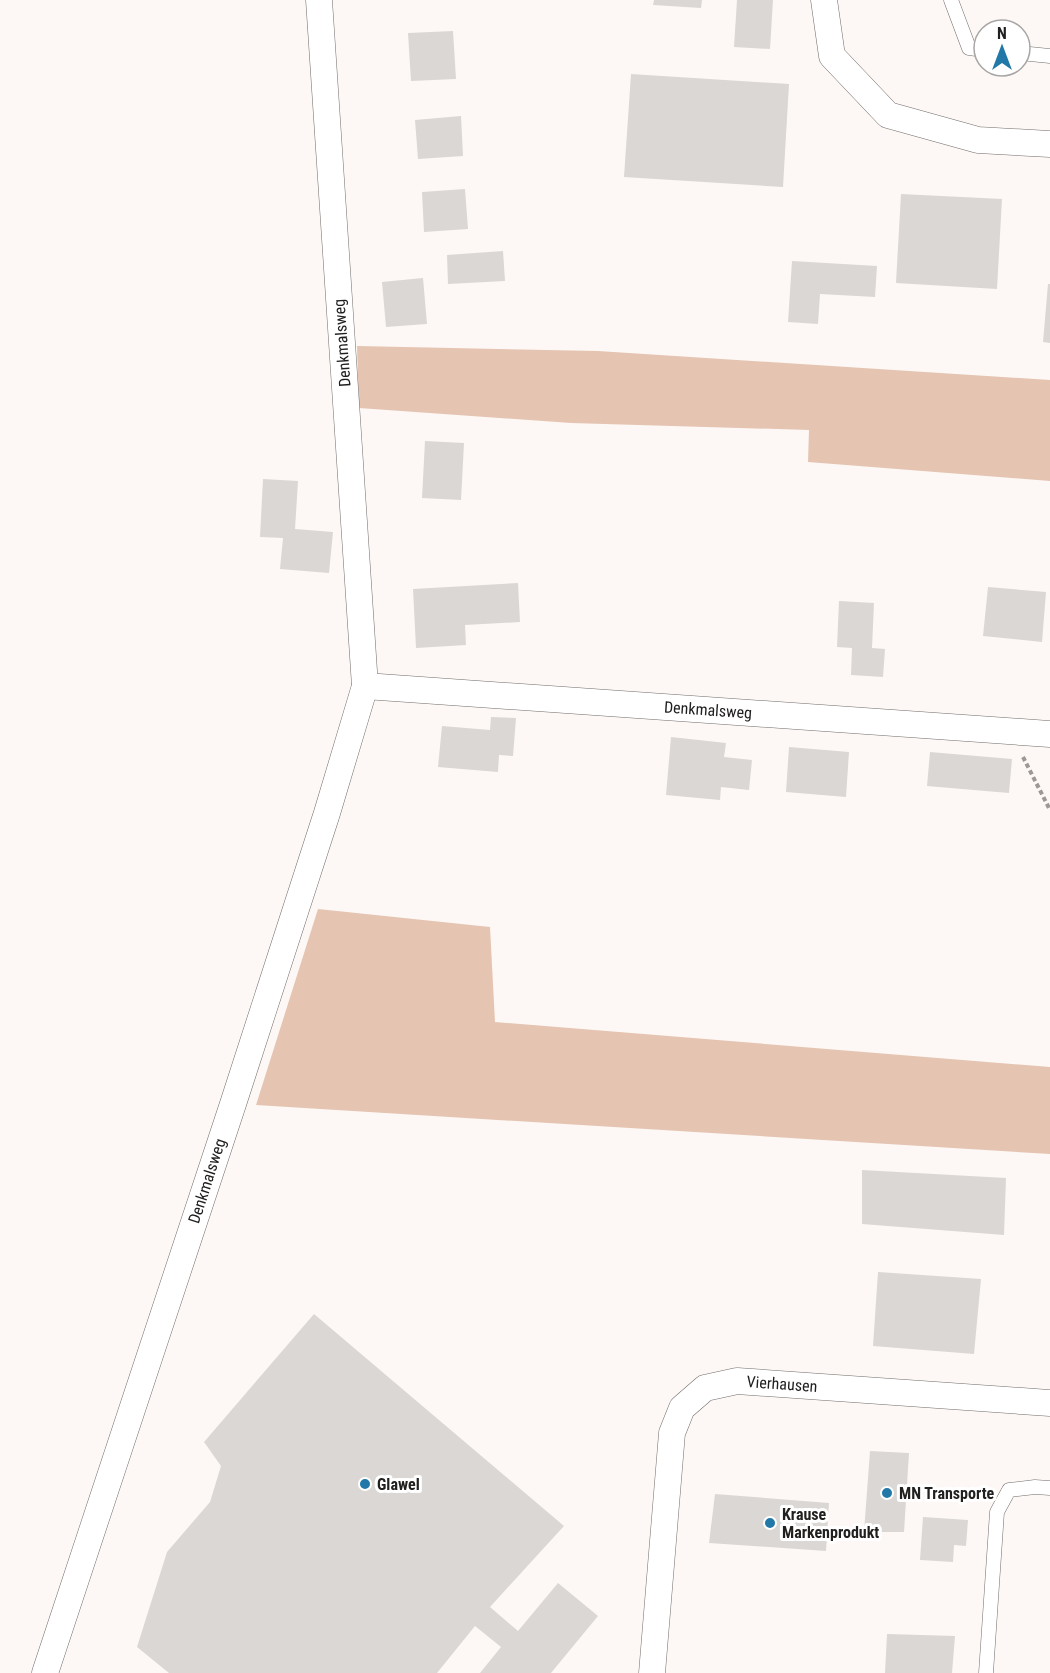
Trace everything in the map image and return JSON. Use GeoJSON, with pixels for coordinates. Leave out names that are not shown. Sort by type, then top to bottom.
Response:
{"type":"FeatureCollection","features":[{"type":"Feature","properties":{"kind":"street","name":"Denkmalsweg"},"geometry":{"type":"LineString","coordinates":[[45,1673],[233,1104],[327,813],[365,686],[319,0]]}},
{"type":"Feature","properties":{"kind":"street"},"geometry":{"type":"LineString","coordinates":[[824,0],[832,56],[888,115],[978,140],[1050,144]]}},
{"type":"Feature","properties":{"kind":"street","name":"Denkmalsweg"},"geometry":{"type":"LineString","coordinates":[[365,686],[1050,734]]}},
{"type":"Feature","properties":{"kind":"street","name":"Vierhausen"},"geometry":{"type":"LineString","coordinates":[[652,1673],[672,1433],[682,1408],[705,1388],[737,1381],[1050,1404]]}},
{"type":"Feature","properties":{"kind":"lane"},"geometry":{"type":"LineString","coordinates":[[951,0],[969,48],[972,48]]}},
{"type":"Feature","properties":{"kind":"lane"},"geometry":{"type":"LineString","coordinates":[[1032,54],[1050,56]]}},
{"type":"Feature","properties":{"kind":"lane"},"geometry":{"type":"LineString","coordinates":[[987,1673],[997,1512],[1009,1490],[1050,1488]]}},
{"type":"Feature","properties":{"kind":"path"},"geometry":{"type":"LineString","coordinates":[[1011,732],[1050,810]]}},
{"type":"Feature","properties":{"kind":"shaded area"},"geometry":{"type":"Polygon","coordinates":[[[357,346],[598,351],[1050,380],[1050,481],[808,462],[809,430],[571,423],[359,408],[357,346]]]}},
{"type":"Feature","properties":{"kind":"shaded area"},"geometry":{"type":"Polygon","coordinates":[[[318,909],[490,927],[495,1022],[1050,1067],[1050,1154],[256,1105],[318,909]]]}},
{"type":"Feature","properties":{"kind":"building"},"geometry":{"type":"Polygon","coordinates":[[[654,0],[702,0],[701,8],[653,5],[654,0]]]}},
{"type":"Feature","properties":{"kind":"building"},"geometry":{"type":"Polygon","coordinates":[[[737,0],[773,0],[770,49],[734,47],[737,0]]]}},
{"type":"Feature","properties":{"kind":"building"},"geometry":{"type":"Polygon","coordinates":[[[453,31],[456,79],[411,81],[408,33],[453,31]]]}},
{"type":"Feature","properties":{"kind":"building"},"geometry":{"type":"Polygon","coordinates":[[[631,74],[789,84],[783,187],[624,177],[631,74]]]}},
{"type":"Feature","properties":{"kind":"building"},"geometry":{"type":"Polygon","coordinates":[[[461,116],[463,156],[418,159],[415,120],[461,116]]]}},
{"type":"Feature","properties":{"kind":"building"},"geometry":{"type":"Polygon","coordinates":[[[465,189],[468,229],[424,232],[422,192],[465,189]]]}},
{"type":"Feature","properties":{"kind":"building"},"geometry":{"type":"Polygon","coordinates":[[[901,194],[1002,199],[997,289],[896,283],[901,194]]]}},
{"type":"Feature","properties":{"kind":"building"},"geometry":{"type":"Polygon","coordinates":[[[503,251],[505,281],[448,284],[447,255],[503,251]]]}},
{"type":"Feature","properties":{"kind":"building"},"geometry":{"type":"Polygon","coordinates":[[[792,261],[877,266],[875,297],[820,294],[818,324],[788,322],[792,261]]]}},
{"type":"Feature","properties":{"kind":"building"},"geometry":{"type":"Polygon","coordinates":[[[423,278],[427,324],[386,327],[382,282],[423,278]]]}},
{"type":"Feature","properties":{"kind":"building"},"geometry":{"type":"Polygon","coordinates":[[[1048,284],[1050,284],[1050,343],[1043,342],[1048,284]]]}},
{"type":"Feature","properties":{"kind":"building"},"geometry":{"type":"Polygon","coordinates":[[[425,441],[464,443],[461,500],[422,498],[425,441]]]}},
{"type":"Feature","properties":{"kind":"building"},"geometry":{"type":"Polygon","coordinates":[[[263,479],[298,481],[295,529],[333,532],[329,573],[280,569],[283,538],[260,537],[263,479]]]}},
{"type":"Feature","properties":{"kind":"building"},"geometry":{"type":"Polygon","coordinates":[[[518,583],[520,622],[465,625],[466,645],[416,648],[413,589],[518,583]]]}},
{"type":"Feature","properties":{"kind":"building"},"geometry":{"type":"Polygon","coordinates":[[[988,587],[1046,592],[1042,642],[983,636],[988,587]]]}},
{"type":"Feature","properties":{"kind":"building"},"geometry":{"type":"Polygon","coordinates":[[[839,601],[874,603],[872,648],[885,649],[883,677],[851,675],[852,648],[837,647],[839,601]]]}},
{"type":"Feature","properties":{"kind":"building"},"geometry":{"type":"Polygon","coordinates":[[[491,717],[516,718],[513,756],[499,755],[498,772],[438,767],[442,726],[490,730],[491,717]]]}},
{"type":"Feature","properties":{"kind":"building"},"geometry":{"type":"Polygon","coordinates":[[[671,737],[726,743],[724,757],[752,760],[749,790],[721,787],[720,800],[666,795],[671,737]]]}},
{"type":"Feature","properties":{"kind":"building"},"geometry":{"type":"Polygon","coordinates":[[[789,747],[849,752],[846,797],[786,792],[789,747]]]}},
{"type":"Feature","properties":{"kind":"building"},"geometry":{"type":"Polygon","coordinates":[[[930,752],[1012,759],[1009,793],[927,786],[930,752]]]}},
{"type":"Feature","properties":{"kind":"building"},"geometry":{"type":"Polygon","coordinates":[[[862,1170],[1006,1178],[1004,1235],[862,1224],[862,1170]]]}},
{"type":"Feature","properties":{"kind":"building"},"geometry":{"type":"Polygon","coordinates":[[[878,1272],[981,1279],[974,1354],[873,1346],[878,1272]]]}},
{"type":"Feature","properties":{"kind":"building","name":"Glawel"},"geometry":{"type":"Polygon","coordinates":[[[314,1314],[564,1526],[490,1607],[518,1631],[558,1583],[598,1616],[551,1673],[480,1673],[501,1647],[475,1626],[437,1673],[169,1673],[137,1647],[167,1552],[210,1502],[221,1466],[204,1442],[314,1314]]]}},
{"type":"Feature","properties":{"kind":"building","name":"MN Transporte"},"geometry":{"type":"Polygon","coordinates":[[[870,1451],[909,1453],[904,1532],[864,1532],[870,1451]]]}},
{"type":"Feature","properties":{"kind":"building","name":"Krause Markenprodukt"},"geometry":{"type":"Polygon","coordinates":[[[715,1494],[829,1503],[826,1551],[709,1543],[715,1494]]]}},
{"type":"Feature","properties":{"kind":"building"},"geometry":{"type":"Polygon","coordinates":[[[923,1517],[968,1520],[966,1546],[954,1545],[953,1562],[920,1560],[923,1517]]]}},
{"type":"Feature","properties":{"kind":"building"},"geometry":{"type":"Polygon","coordinates":[[[887,1634],[955,1636],[952,1673],[885,1673],[887,1634]]]}},
{"type":"Feature","properties":{"kind":"place","name":"Glawel"},"geometry":{"type":"Point","coordinates":[365,1484]}},
{"type":"Feature","properties":{"kind":"place","name":"MN Transporte"},"geometry":{"type":"Point","coordinates":[887,1493]}},
{"type":"Feature","properties":{"kind":"place","name":"Krause Markenprodukt"},"geometry":{"type":"Point","coordinates":[770,1523]}}]}
